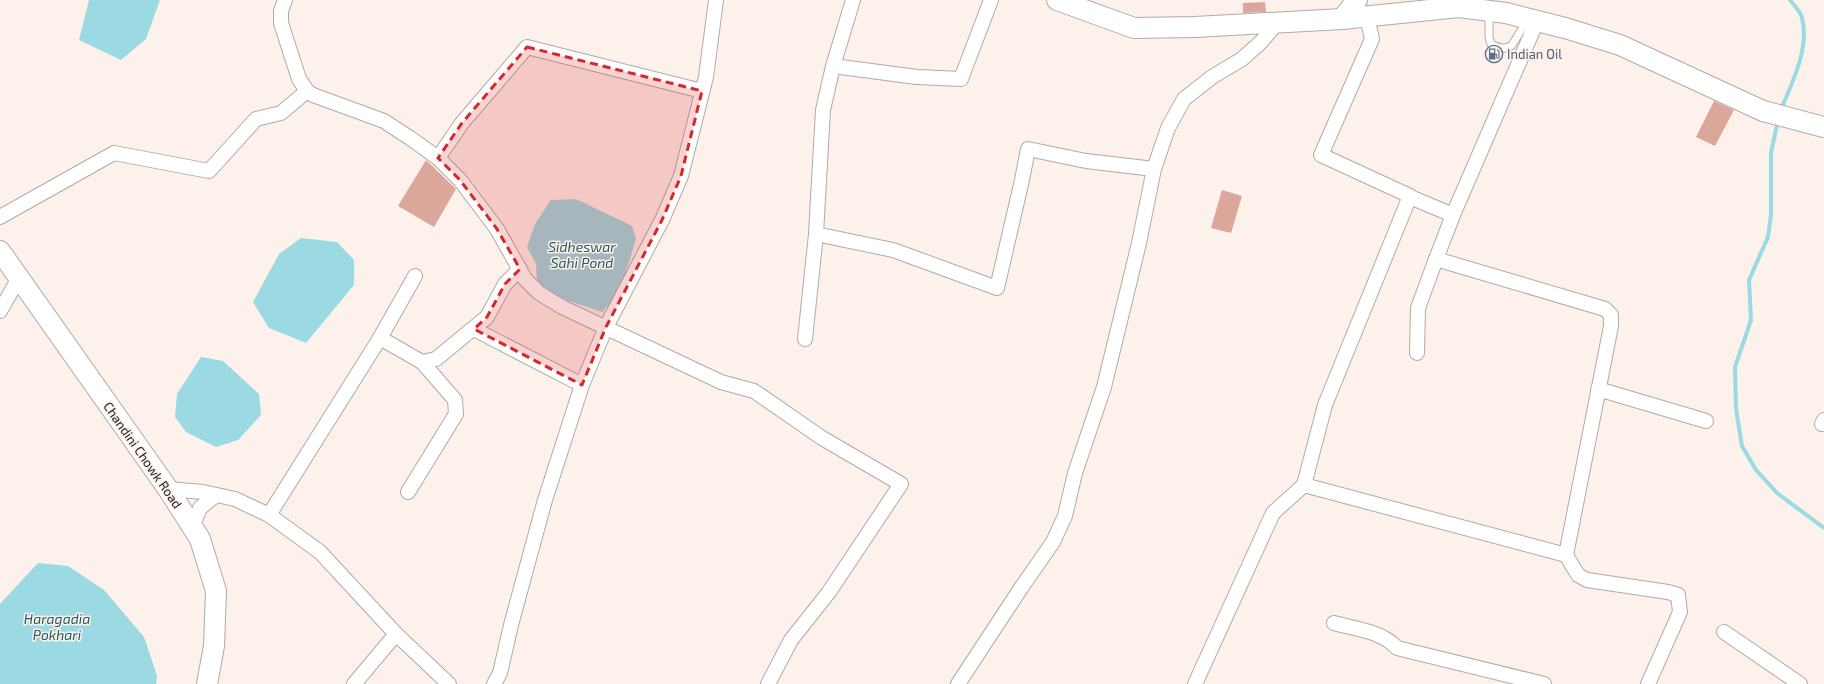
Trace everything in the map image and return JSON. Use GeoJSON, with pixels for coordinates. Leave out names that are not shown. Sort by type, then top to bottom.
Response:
{"type":"FeatureCollection","features":[{"type":"Feature","properties":{"kind":"main road"},"geometry":{"type":"LineString","coordinates":[[1057,0],[1134,28],[1342,19],[1367,17],[1458,4],[1532,20],[1620,45],[1763,111],[1824,127]]}},
{"type":"Feature","properties":{"kind":"main road"},"geometry":{"type":"LineString","coordinates":[[1342,19],[1357,0]]}},
{"type":"Feature","properties":{"kind":"main road","name":"Chandini Chowk Road"},"geometry":{"type":"LineString","coordinates":[[0,251],[168,489],[200,539],[216,591],[214,646],[207,684]]}},
{"type":"Feature","properties":{"kind":"street"},"geometry":{"type":"LineString","coordinates":[[285,0],[280,11],[281,23],[298,79],[307,91],[384,121],[438,158],[460,180],[497,229],[525,279],[539,293],[562,307],[721,382],[754,391],[822,438],[901,484],[829,592],[792,640],[768,684]]}},
{"type":"Feature","properties":{"kind":"street"},"geometry":{"type":"LineString","coordinates":[[494,684],[500,673],[511,624],[545,500],[582,385],[606,327],[662,220],[678,184],[706,77],[716,0]]}},
{"type":"Feature","properties":{"kind":"street"},"geometry":{"type":"LineString","coordinates":[[805,339],[816,234],[823,110],[853,0]]}},
{"type":"Feature","properties":{"kind":"street"},"geometry":{"type":"LineString","coordinates":[[834,66],[917,78],[961,79],[991,0]]}},
{"type":"Feature","properties":{"kind":"street"},"geometry":{"type":"LineString","coordinates":[[1367,17],[1372,39],[1321,155],[1453,215]]}},
{"type":"Feature","properties":{"kind":"street"},"geometry":{"type":"LineString","coordinates":[[1417,352],[1418,308],[1453,215],[1532,20]]}},
{"type":"Feature","properties":{"kind":"street"},"geometry":{"type":"LineString","coordinates":[[958,684],[1053,542],[1065,516],[1076,473],[1104,388],[1139,243],[1154,169],[1168,128],[1184,99],[1212,77],[1242,59],[1261,42],[1277,23]]}},
{"type":"Feature","properties":{"kind":"street"},"geometry":{"type":"LineString","coordinates":[[438,158],[462,123],[527,47],[702,91]]}},
{"type":"Feature","properties":{"kind":"street"},"geometry":{"type":"LineString","coordinates":[[0,217],[114,153],[209,171],[256,119],[281,113],[307,91]]}},
{"type":"Feature","properties":{"kind":"street"},"geometry":{"type":"LineString","coordinates":[[816,234],[893,250],[997,288],[1028,149],[1086,161],[1154,169]]}},
{"type":"Feature","properties":{"kind":"street"},"geometry":{"type":"LineString","coordinates":[[1195,684],[1274,513],[1304,485],[1324,405],[1410,196]]}},
{"type":"Feature","properties":{"kind":"street"},"geometry":{"type":"LineString","coordinates":[[1436,259],[1605,309],[1611,314],[1611,326],[1566,554],[1578,575],[1587,580],[1668,592],[1678,595],[1680,612],[1648,684]]}},
{"type":"Feature","properties":{"kind":"street"},"geometry":{"type":"LineString","coordinates":[[422,362],[436,359],[487,317],[505,284],[520,269]]}},
{"type":"Feature","properties":{"kind":"street"},"geometry":{"type":"LineString","coordinates":[[269,516],[380,338],[415,276]]}},
{"type":"Feature","properties":{"kind":"street"},"geometry":{"type":"LineString","coordinates":[[0,311],[19,278]]}},
{"type":"Feature","properties":{"kind":"street"},"geometry":{"type":"LineString","coordinates":[[474,329],[582,385]]}},
{"type":"Feature","properties":{"kind":"street"},"geometry":{"type":"LineString","coordinates":[[380,338],[422,362],[455,400],[456,414],[408,492]]}},
{"type":"Feature","properties":{"kind":"street"},"geometry":{"type":"LineString","coordinates":[[1598,389],[1706,421]]}},
{"type":"Feature","properties":{"kind":"street"},"geometry":{"type":"LineString","coordinates":[[1304,485],[1566,554]]}},
{"type":"Feature","properties":{"kind":"street"},"geometry":{"type":"LineString","coordinates":[[168,489],[216,494],[235,499],[269,516],[320,552],[396,634],[449,684]]}},
{"type":"Feature","properties":{"kind":"street"},"geometry":{"type":"LineString","coordinates":[[192,527],[200,508],[216,494]]}},
{"type":"Feature","properties":{"kind":"street"},"geometry":{"type":"LineString","coordinates":[[1334,623],[1377,634],[1390,639],[1397,648],[1544,684]]}},
{"type":"Feature","properties":{"kind":"street"},"geometry":{"type":"LineString","coordinates":[[1724,632],[1800,684]]}},
{"type":"Feature","properties":{"kind":"street"},"geometry":{"type":"LineString","coordinates":[[354,684],[396,634]]}},
{"type":"Feature","properties":{"kind":"lane"},"geometry":{"type":"LineString","coordinates":[[1490,11],[1489,37],[1491,44],[1503,48],[1508,48],[1512,45],[1532,20]]}},
{"type":"Feature","properties":{"kind":"highlighted area"},"geometry":{"type":"Polygon","coordinates":[[[527,47],[702,91],[681,176],[662,220],[606,327],[582,385],[474,329],[487,317],[505,284],[520,269],[497,229],[460,180],[438,158],[462,123],[527,47]]]}},
{"type":"Feature","properties":{"kind":"water"},"geometry":{"type":"Polygon","coordinates":[[[89,0],[160,0],[146,39],[121,60],[79,40],[89,0]]]}},
{"type":"Feature","properties":{"kind":"water","name":"Sidheswar Sahi Pond"},"geometry":{"type":"Polygon","coordinates":[[[576,199],[632,226],[636,239],[622,285],[614,299],[602,312],[569,301],[545,290],[537,280],[536,264],[527,247],[535,224],[551,200],[576,199]]]}},
{"type":"Feature","properties":{"kind":"water"},"geometry":{"type":"Polygon","coordinates":[[[301,238],[337,242],[354,260],[354,285],[306,343],[269,328],[253,302],[279,254],[301,238]]]}},
{"type":"Feature","properties":{"kind":"water"},"geometry":{"type":"Polygon","coordinates":[[[201,357],[223,361],[259,394],[261,415],[238,440],[216,447],[186,432],[175,417],[177,394],[201,357]]]}},
{"type":"Feature","properties":{"kind":"water","name":"Haragadia Pokhari"},"geometry":{"type":"Polygon","coordinates":[[[38,563],[68,566],[104,590],[144,637],[157,676],[156,684],[0,684],[0,604],[38,563]]]}},
{"type":"Feature","properties":{"kind":"building"},"geometry":{"type":"Polygon","coordinates":[[[1265,2],[1266,12],[1243,13],[1243,3],[1265,2]]]}},
{"type":"Feature","properties":{"kind":"building"},"geometry":{"type":"Polygon","coordinates":[[[1714,101],[1734,110],[1715,146],[1696,137],[1714,101]]]}},
{"type":"Feature","properties":{"kind":"building"},"geometry":{"type":"Polygon","coordinates":[[[426,160],[456,189],[434,227],[398,206],[426,160]]]}},
{"type":"Feature","properties":{"kind":"building"},"geometry":{"type":"Polygon","coordinates":[[[1222,190],[1242,196],[1231,233],[1211,228],[1222,190]]]}},
{"type":"Feature","properties":{"kind":"waterway"},"geometry":{"type":"LineString","coordinates":[[1781,110],[1799,65],[1804,41],[1804,29],[1801,16],[1790,0]]}},
{"type":"Feature","properties":{"kind":"waterway"},"geometry":{"type":"LineString","coordinates":[[1778,120],[1771,153],[1771,215],[1768,237],[1749,280],[1751,320],[1735,367],[1736,409],[1742,446],[1756,470],[1777,493],[1824,528]]}},
{"type":"Feature","properties":{"kind":"place","name":"Indian Oil"},"geometry":{"type":"Point","coordinates":[1494,54]}}]}
